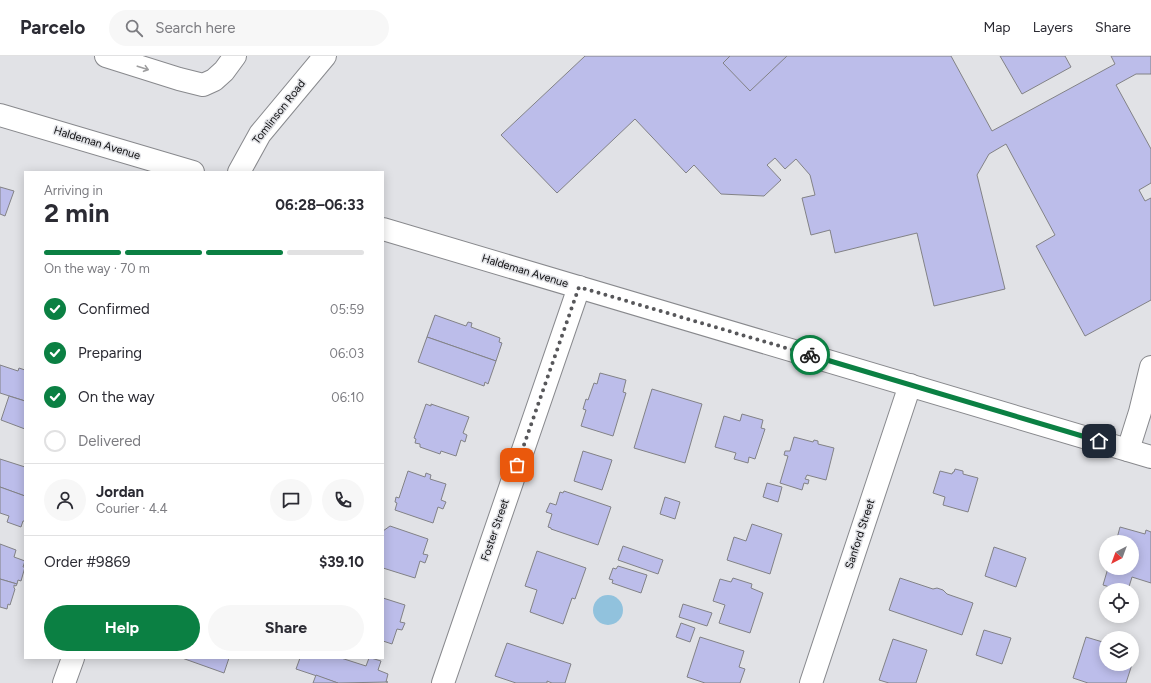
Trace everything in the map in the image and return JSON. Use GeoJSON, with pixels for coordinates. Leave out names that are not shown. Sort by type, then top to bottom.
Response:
{"type":"FeatureCollection","features":[{"type":"Feature","properties":{"kind":"main road"},"geometry":{"type":"LineString","coordinates":[[106,56],[179,79],[204,85],[214,80],[224,71],[235,56]]}},
{"type":"Feature","properties":{"kind":"main road","name":"Tomlinson Road"},"geometry":{"type":"LineString","coordinates":[[240,171],[260,134],[324,56]]}},
{"type":"Feature","properties":{"kind":"main road","name":"Haldeman Avenue"},"geometry":{"type":"LineString","coordinates":[[0,115],[190,171]]}},
{"type":"Feature","properties":{"kind":"main road","name":"Haldeman Avenue"},"geometry":{"type":"LineString","coordinates":[[384,229],[1151,457]]}},
{"type":"Feature","properties":{"kind":"main road","name":"Foster Street"},"geometry":{"type":"LineString","coordinates":[[443,683],[579,287]]}},
{"type":"Feature","properties":{"kind":"main road"},"geometry":{"type":"LineString","coordinates":[[1128,450],[1140,412],[1151,368]]}},
{"type":"Feature","properties":{"kind":"main road","name":"Sanford Street"},"geometry":{"type":"LineString","coordinates":[[811,683],[910,385]]}},
{"type":"Feature","properties":{"kind":"main road"},"geometry":{"type":"LineString","coordinates":[[64,683],[73,659]]}},
{"type":"Feature","properties":{"kind":"water"},"geometry":{"type":"Polygon","coordinates":[[[608,595],[619,599],[623,610],[619,621],[608,625],[597,621],[593,610],[597,599],[608,595]]]}},
{"type":"Feature","properties":{"kind":"building"},"geometry":{"type":"Polygon","coordinates":[[[585,56],[951,56],[992,131],[1115,64],[1111,56],[1151,56],[1151,74],[1136,74],[1116,85],[1151,149],[1151,183],[1139,190],[1145,201],[1151,198],[1151,300],[1085,336],[1036,246],[1055,235],[1006,144],[989,154],[977,175],[1005,289],[934,306],[917,233],[835,253],[830,230],[811,235],[802,198],[815,195],[810,175],[796,159],[785,169],[775,158],[767,165],[781,180],[764,196],[721,194],[694,165],[686,173],[635,119],[557,193],[501,135],[585,56]]]}},
{"type":"Feature","properties":{"kind":"building"},"geometry":{"type":"Polygon","coordinates":[[[730,56],[787,56],[750,91],[723,63],[730,56]]]}},
{"type":"Feature","properties":{"kind":"building"},"geometry":{"type":"Polygon","coordinates":[[[1000,56],[1065,56],[1071,67],[1022,94],[1000,56]]]}},
{"type":"Feature","properties":{"kind":"building"},"geometry":{"type":"Polygon","coordinates":[[[0,187],[14,191],[5,216],[0,214],[0,187]]]}},
{"type":"Feature","properties":{"kind":"building"},"geometry":{"type":"Polygon","coordinates":[[[435,315],[466,326],[468,322],[472,323],[471,327],[500,338],[499,342],[502,343],[496,361],[427,337],[435,315]]]}},
{"type":"Feature","properties":{"kind":"building"},"geometry":{"type":"Polygon","coordinates":[[[427,337],[496,361],[488,384],[485,382],[484,386],[418,362],[427,337]]]}},
{"type":"Feature","properties":{"kind":"building"},"geometry":{"type":"Polygon","coordinates":[[[0,365],[18,371],[19,368],[24,370],[24,401],[0,393],[0,365]]]}},
{"type":"Feature","properties":{"kind":"building"},"geometry":{"type":"Polygon","coordinates":[[[600,373],[626,380],[623,392],[626,393],[613,436],[581,426],[586,410],[583,409],[586,399],[588,400],[594,383],[597,384],[600,373]]]}},
{"type":"Feature","properties":{"kind":"building"},"geometry":{"type":"Polygon","coordinates":[[[652,389],[702,404],[685,463],[634,448],[652,389]]]}},
{"type":"Feature","properties":{"kind":"building"},"geometry":{"type":"Polygon","coordinates":[[[9,396],[24,401],[24,429],[1,420],[9,396]]]}},
{"type":"Feature","properties":{"kind":"building"},"geometry":{"type":"Polygon","coordinates":[[[426,404],[431,406],[431,404],[469,417],[463,433],[467,435],[465,442],[461,440],[456,456],[441,451],[440,454],[420,447],[420,444],[415,443],[416,439],[414,438],[426,404]]]}},
{"type":"Feature","properties":{"kind":"building"},"geometry":{"type":"Polygon","coordinates":[[[742,414],[763,420],[761,428],[765,429],[755,459],[749,457],[748,463],[734,459],[736,453],[715,447],[724,416],[740,421],[742,414]]]}},
{"type":"Feature","properties":{"kind":"building"},"geometry":{"type":"Polygon","coordinates":[[[794,437],[813,442],[814,440],[818,441],[818,444],[834,448],[826,480],[807,475],[805,479],[809,480],[808,484],[804,483],[802,490],[780,483],[788,456],[784,455],[785,451],[790,451],[794,437]]]}},
{"type":"Feature","properties":{"kind":"building"},"geometry":{"type":"Polygon","coordinates":[[[583,451],[612,460],[602,490],[574,481],[583,451]]]}},
{"type":"Feature","properties":{"kind":"building"},"geometry":{"type":"Polygon","coordinates":[[[0,459],[24,467],[24,496],[0,487],[0,459]]]}},
{"type":"Feature","properties":{"kind":"building"},"geometry":{"type":"Polygon","coordinates":[[[955,469],[963,471],[963,474],[978,478],[968,512],[943,505],[945,497],[933,493],[940,471],[952,474],[955,469]]]}},
{"type":"Feature","properties":{"kind":"building"},"geometry":{"type":"Polygon","coordinates":[[[408,471],[425,477],[426,473],[431,475],[430,479],[446,484],[441,500],[446,502],[443,509],[438,507],[433,523],[395,510],[397,503],[395,502],[396,497],[399,498],[408,471]]]}},
{"type":"Feature","properties":{"kind":"building"},"geometry":{"type":"Polygon","coordinates":[[[767,483],[782,487],[778,502],[763,497],[767,483]]]}},
{"type":"Feature","properties":{"kind":"building"},"geometry":{"type":"Polygon","coordinates":[[[0,487],[24,496],[24,521],[21,527],[7,522],[9,516],[0,513],[0,487]]]}},
{"type":"Feature","properties":{"kind":"building"},"geometry":{"type":"Polygon","coordinates":[[[564,491],[611,507],[598,545],[548,527],[552,514],[546,512],[550,503],[556,505],[560,492],[563,493],[564,491]]]}},
{"type":"Feature","properties":{"kind":"building"},"geometry":{"type":"Polygon","coordinates":[[[665,497],[680,502],[675,519],[660,514],[665,497]]]}},
{"type":"Feature","properties":{"kind":"building"},"geometry":{"type":"Polygon","coordinates":[[[752,524],[782,534],[770,574],[727,560],[734,537],[746,541],[752,524]]]}},
{"type":"Feature","properties":{"kind":"building"},"geometry":{"type":"Polygon","coordinates":[[[390,526],[428,539],[423,554],[428,555],[425,563],[420,561],[415,578],[384,568],[384,530],[390,526]]]}},
{"type":"Feature","properties":{"kind":"building"},"geometry":{"type":"Polygon","coordinates":[[[1120,527],[1145,534],[1146,530],[1151,532],[1151,583],[1132,577],[1130,583],[1104,583],[1106,575],[1139,575],[1139,535],[1118,535],[1120,527]]]}},
{"type":"Feature","properties":{"kind":"building"},"geometry":{"type":"Polygon","coordinates":[[[0,544],[16,550],[14,557],[24,561],[24,570],[21,581],[18,580],[17,584],[0,579],[0,544]]]}},
{"type":"Feature","properties":{"kind":"building"},"geometry":{"type":"Polygon","coordinates":[[[623,546],[663,560],[658,574],[618,560],[623,546]]]}},
{"type":"Feature","properties":{"kind":"building"},"geometry":{"type":"Polygon","coordinates":[[[994,547],[1026,558],[1016,587],[985,576],[994,547]]]}},
{"type":"Feature","properties":{"kind":"building"},"geometry":{"type":"Polygon","coordinates":[[[537,551],[586,568],[575,599],[572,598],[563,624],[530,612],[537,590],[525,586],[537,551]]]}},
{"type":"Feature","properties":{"kind":"building"},"geometry":{"type":"Polygon","coordinates":[[[618,566],[647,575],[641,593],[612,583],[613,580],[609,579],[613,568],[616,569],[618,566]]]}},
{"type":"Feature","properties":{"kind":"building"},"geometry":{"type":"Polygon","coordinates":[[[733,578],[752,584],[751,588],[763,593],[750,633],[719,623],[725,605],[713,601],[720,579],[731,582],[733,578]]]}},
{"type":"Feature","properties":{"kind":"building"},"geometry":{"type":"Polygon","coordinates":[[[900,578],[933,589],[937,588],[943,590],[947,594],[973,603],[962,635],[889,610],[900,578]]]}},
{"type":"Feature","properties":{"kind":"building"},"geometry":{"type":"Polygon","coordinates":[[[0,579],[17,584],[16,586],[14,585],[15,589],[10,605],[8,604],[7,609],[0,607],[0,579]]]}},
{"type":"Feature","properties":{"kind":"building"},"geometry":{"type":"Polygon","coordinates":[[[384,598],[405,605],[400,622],[405,623],[402,630],[397,629],[392,644],[384,641],[384,598]]]}},
{"type":"Feature","properties":{"kind":"building"},"geometry":{"type":"Polygon","coordinates":[[[683,604],[712,613],[707,626],[679,617],[683,604]]]}},
{"type":"Feature","properties":{"kind":"building"},"geometry":{"type":"Polygon","coordinates":[[[681,623],[695,628],[690,642],[676,637],[681,623]]]}},
{"type":"Feature","properties":{"kind":"building"},"geometry":{"type":"Polygon","coordinates":[[[984,630],[1011,638],[1002,664],[976,655],[984,630]]]}},
{"type":"Feature","properties":{"kind":"building"},"geometry":{"type":"Polygon","coordinates":[[[700,637],[744,651],[739,667],[745,669],[740,683],[705,683],[687,677],[700,637]]]}},
{"type":"Feature","properties":{"kind":"building"},"geometry":{"type":"Polygon","coordinates":[[[1086,637],[1099,641],[1099,671],[1130,671],[1126,683],[1088,683],[1073,678],[1086,637]]]}},
{"type":"Feature","properties":{"kind":"building"},"geometry":{"type":"Polygon","coordinates":[[[893,639],[927,650],[916,683],[889,683],[879,680],[893,639]]]}},
{"type":"Feature","properties":{"kind":"building"},"geometry":{"type":"Polygon","coordinates":[[[507,643],[571,664],[565,683],[552,683],[547,681],[547,683],[516,683],[495,676],[507,643]]]}},
{"type":"Feature","properties":{"kind":"building"},"geometry":{"type":"Polygon","coordinates":[[[185,659],[229,659],[224,673],[185,659]]]}},
{"type":"Feature","properties":{"kind":"building"},"geometry":{"type":"Polygon","coordinates":[[[300,659],[344,659],[366,666],[369,659],[374,659],[381,661],[378,670],[388,674],[386,682],[388,682],[338,683],[296,669],[300,659]]]}},
{"type":"Feature","properties":{"kind":"building"},"geometry":{"type":"Polygon","coordinates":[[[316,675],[338,683],[313,683],[316,675]]]}},
{"type":"Feature","properties":{"kind":"way so far"},"geometry":{"type":"LineString","coordinates":[[517,465],[579,287],[810,355]]}},
{"type":"Feature","properties":{"kind":"route"},"geometry":{"type":"LineString","coordinates":[[810,355],[1099,441]]}}]}
